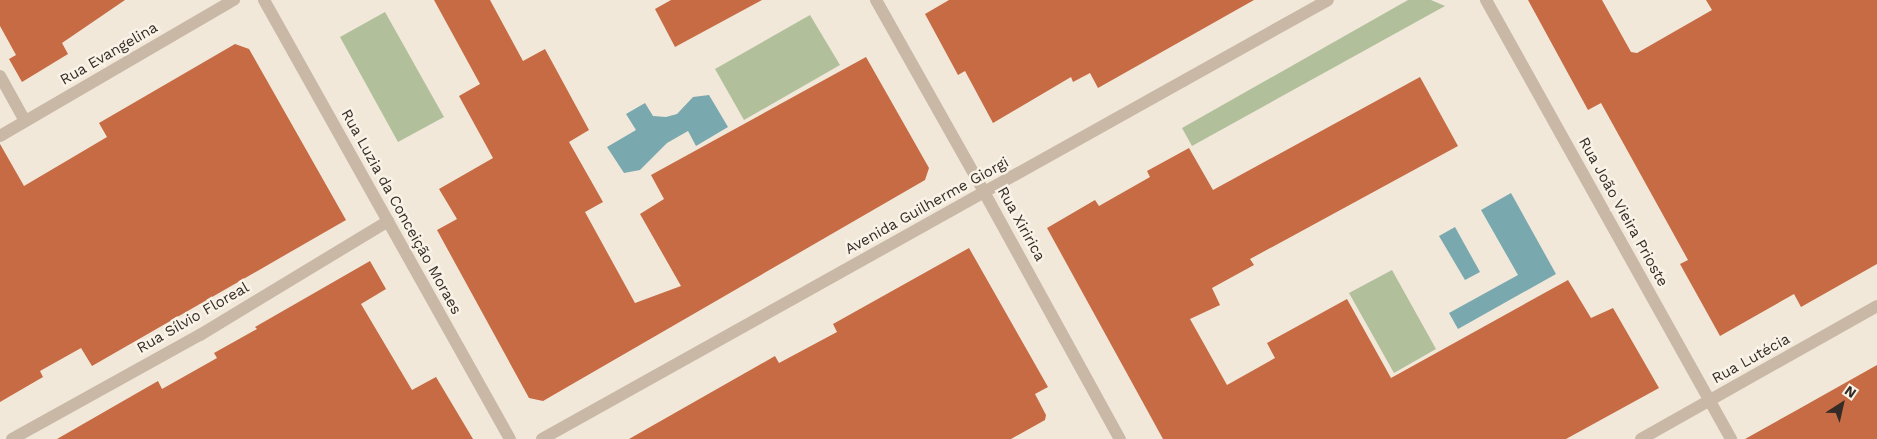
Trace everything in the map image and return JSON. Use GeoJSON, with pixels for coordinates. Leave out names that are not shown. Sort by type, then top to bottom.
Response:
{"type":"FeatureCollection","features":[{"type":"Feature","properties":{"kind":"street","name":"Rua Evangelina"},"geometry":{"type":"LineString","coordinates":[[0,136],[234,0]]}},
{"type":"Feature","properties":{"kind":"street","name":"Rua Luzia da Conceição Moraes"},"geometry":{"type":"LineString","coordinates":[[264,0],[510,439]]}},
{"type":"Feature","properties":{"kind":"street","name":"Rua Xiririca"},"geometry":{"type":"LineString","coordinates":[[876,0],[1120,439]]}},
{"type":"Feature","properties":{"kind":"street","name":"Avenida Guilherme Giorgi"},"geometry":{"type":"LineString","coordinates":[[542,439],[1328,0]]}},
{"type":"Feature","properties":{"kind":"street","name":"Rua João Vieira Prioste"},"geometry":{"type":"LineString","coordinates":[[1486,0],[1731,439]]}},
{"type":"Feature","properties":{"kind":"street"},"geometry":{"type":"LineString","coordinates":[[0,76],[25,121]]}},
{"type":"Feature","properties":{"kind":"street","name":"Rua Sílvio Floreal"},"geometry":{"type":"LineString","coordinates":[[12,439],[200,335],[388,221]]}},
{"type":"Feature","properties":{"kind":"street","name":"Rua Lutécia"},"geometry":{"type":"LineString","coordinates":[[1641,439],[1877,306]]}},
{"type":"Feature","properties":{"kind":"green space"},"geometry":{"type":"Polygon","coordinates":[[[1408,0],[1431,0],[1445,6],[1192,146],[1182,128],[1408,0]]]}},
{"type":"Feature","properties":{"kind":"green space"},"geometry":{"type":"Polygon","coordinates":[[[385,12],[444,117],[398,142],[340,37],[385,12]]]}},
{"type":"Feature","properties":{"kind":"green space"},"geometry":{"type":"Polygon","coordinates":[[[810,15],[840,65],[744,120],[715,69],[810,15]]]}},
{"type":"Feature","properties":{"kind":"green space"},"geometry":{"type":"Polygon","coordinates":[[[1392,270],[1436,349],[1394,373],[1349,293],[1392,270]]]}},
{"type":"Feature","properties":{"kind":"water"},"geometry":{"type":"Polygon","coordinates":[[[709,95],[728,127],[696,146],[688,131],[667,143],[640,170],[624,173],[607,147],[636,130],[626,114],[645,103],[653,116],[666,117],[677,114],[693,97],[709,95]]]}},
{"type":"Feature","properties":{"kind":"water"},"geometry":{"type":"Polygon","coordinates":[[[1511,193],[1556,274],[1458,329],[1449,313],[1518,275],[1481,210],[1511,193]]]}},
{"type":"Feature","properties":{"kind":"water"},"geometry":{"type":"Polygon","coordinates":[[[1455,227],[1480,272],[1465,280],[1439,236],[1455,227]]]}},
{"type":"Feature","properties":{"kind":"building"},"geometry":{"type":"Polygon","coordinates":[[[0,0],[125,0],[62,43],[68,54],[22,82],[9,59],[16,55],[0,26],[0,0]]]}},
{"type":"Feature","properties":{"kind":"building"},"geometry":{"type":"Polygon","coordinates":[[[434,0],[490,0],[523,61],[545,49],[589,130],[569,142],[603,202],[585,212],[635,303],[681,286],[640,214],[664,199],[651,175],[866,57],[929,168],[925,180],[543,401],[529,398],[437,230],[457,219],[439,189],[493,158],[459,96],[480,84],[434,0]]]}},
{"type":"Feature","properties":{"kind":"building"},"geometry":{"type":"Polygon","coordinates":[[[671,0],[762,0],[675,47],[655,9],[671,0]]]}},
{"type":"Feature","properties":{"kind":"building"},"geometry":{"type":"Polygon","coordinates":[[[949,0],[1254,0],[1098,88],[1090,73],[1073,82],[1071,77],[993,123],[965,71],[958,75],[925,14],[949,0]]]}},
{"type":"Feature","properties":{"kind":"building"},"geometry":{"type":"Polygon","coordinates":[[[1528,0],[1602,0],[1631,52],[1637,53],[1712,10],[1706,0],[1877,0],[1877,264],[1801,307],[1794,294],[1720,336],[1680,264],[1688,260],[1601,103],[1588,110],[1528,0]]]}},
{"type":"Feature","properties":{"kind":"building"},"geometry":{"type":"Polygon","coordinates":[[[235,44],[249,49],[346,220],[92,366],[81,348],[40,371],[43,377],[0,402],[0,144],[24,186],[107,137],[99,123],[235,44]]]}},
{"type":"Feature","properties":{"kind":"building"},"geometry":{"type":"Polygon","coordinates":[[[1420,77],[1458,146],[1250,259],[1254,265],[1212,288],[1220,305],[1190,319],[1227,385],[1275,358],[1267,343],[1347,299],[1391,378],[1568,280],[1591,318],[1613,308],[1659,388],[1566,439],[1163,439],[1047,228],[1095,200],[1099,206],[1150,177],[1147,171],[1189,148],[1213,190],[1420,77]]]}},
{"type":"Feature","properties":{"kind":"building"},"geometry":{"type":"Polygon","coordinates":[[[969,248],[1048,387],[1035,394],[1046,415],[1045,420],[1011,439],[629,439],[775,356],[779,363],[837,332],[833,324],[969,248]]]}},
{"type":"Feature","properties":{"kind":"building"},"geometry":{"type":"Polygon","coordinates":[[[370,261],[386,289],[361,304],[412,390],[436,377],[473,439],[57,439],[158,381],[162,389],[217,358],[214,353],[257,329],[255,327],[370,261]]]}},
{"type":"Feature","properties":{"kind":"building"},"geometry":{"type":"Polygon","coordinates":[[[1877,365],[1877,439],[1745,439],[1797,410],[1877,365]]]}}]}
